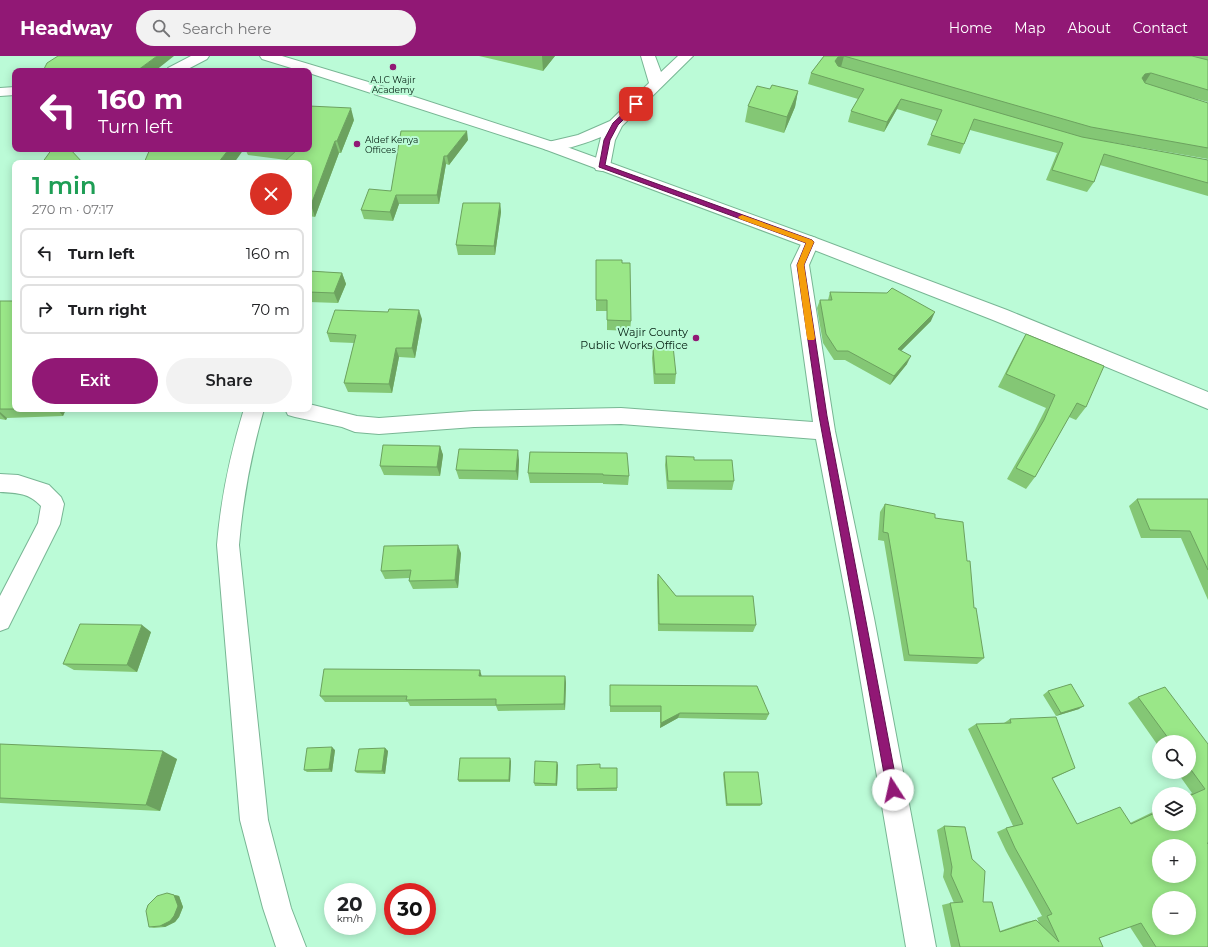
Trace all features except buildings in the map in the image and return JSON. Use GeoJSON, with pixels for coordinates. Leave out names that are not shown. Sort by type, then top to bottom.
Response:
{"type":"FeatureCollection","features":[{"type":"Feature","properties":{"kind":"street"},"geometry":{"type":"LineString","coordinates":[[179,68],[202,56]]}},
{"type":"Feature","properties":{"kind":"street"},"geometry":{"type":"LineString","coordinates":[[267,56],[307,68]]}},
{"type":"Feature","properties":{"kind":"street"},"geometry":{"type":"LineString","coordinates":[[648,56],[657,84]]}},
{"type":"Feature","properties":{"kind":"street"},"geometry":{"type":"LineString","coordinates":[[602,166],[607,140],[616,124],[686,56]]}},
{"type":"Feature","properties":{"kind":"street"},"geometry":{"type":"LineString","coordinates":[[312,70],[550,146],[810,242],[1000,315],[1208,401]]}},
{"type":"Feature","properties":{"kind":"street"},"geometry":{"type":"LineString","coordinates":[[0,92],[12,91]]}},
{"type":"Feature","properties":{"kind":"street"},"geometry":{"type":"LineString","coordinates":[[550,146],[572,143],[594,135],[616,124]]}},
{"type":"Feature","properties":{"kind":"street"},"geometry":{"type":"LineString","coordinates":[[810,242],[800,265],[825,431],[862,618],[921,947]]}},
{"type":"Feature","properties":{"kind":"street"},"geometry":{"type":"LineString","coordinates":[[253,412],[245,439],[232,501],[228,545],[254,820],[277,908],[291,947]]}},
{"type":"Feature","properties":{"kind":"street"},"geometry":{"type":"LineString","coordinates":[[309,412],[345,420],[355,424],[379,426],[474,419],[621,416],[825,431]]}},
{"type":"Feature","properties":{"kind":"street"},"geometry":{"type":"LineString","coordinates":[[0,483],[18,484],[41,491],[53,504],[49,524],[0,620]]}},
{"type":"Feature","properties":{"kind":"slow traffic"},"geometry":{"type":"LineString","coordinates":[[742,217],[810,242],[800,265],[811,338]]}},
{"type":"Feature","properties":{"kind":"place","name":"A.I.C Wajir Academy"},"geometry":{"type":"Point","coordinates":[393,67]}},
{"type":"Feature","properties":{"kind":"place","name":"Aldef Kenya Offices"},"geometry":{"type":"Point","coordinates":[357,144]}},
{"type":"Feature","properties":{"kind":"place","name":"Wajir County Public Works Office"},"geometry":{"type":"Point","coordinates":[696,338]}},
{"type":"Feature","properties":{"kind":"route"},"geometry":{"type":"LineString","coordinates":[[636,104],[616,124],[607,140],[602,166],[810,242],[800,265],[825,431],[862,618],[893,790]]}}]}
